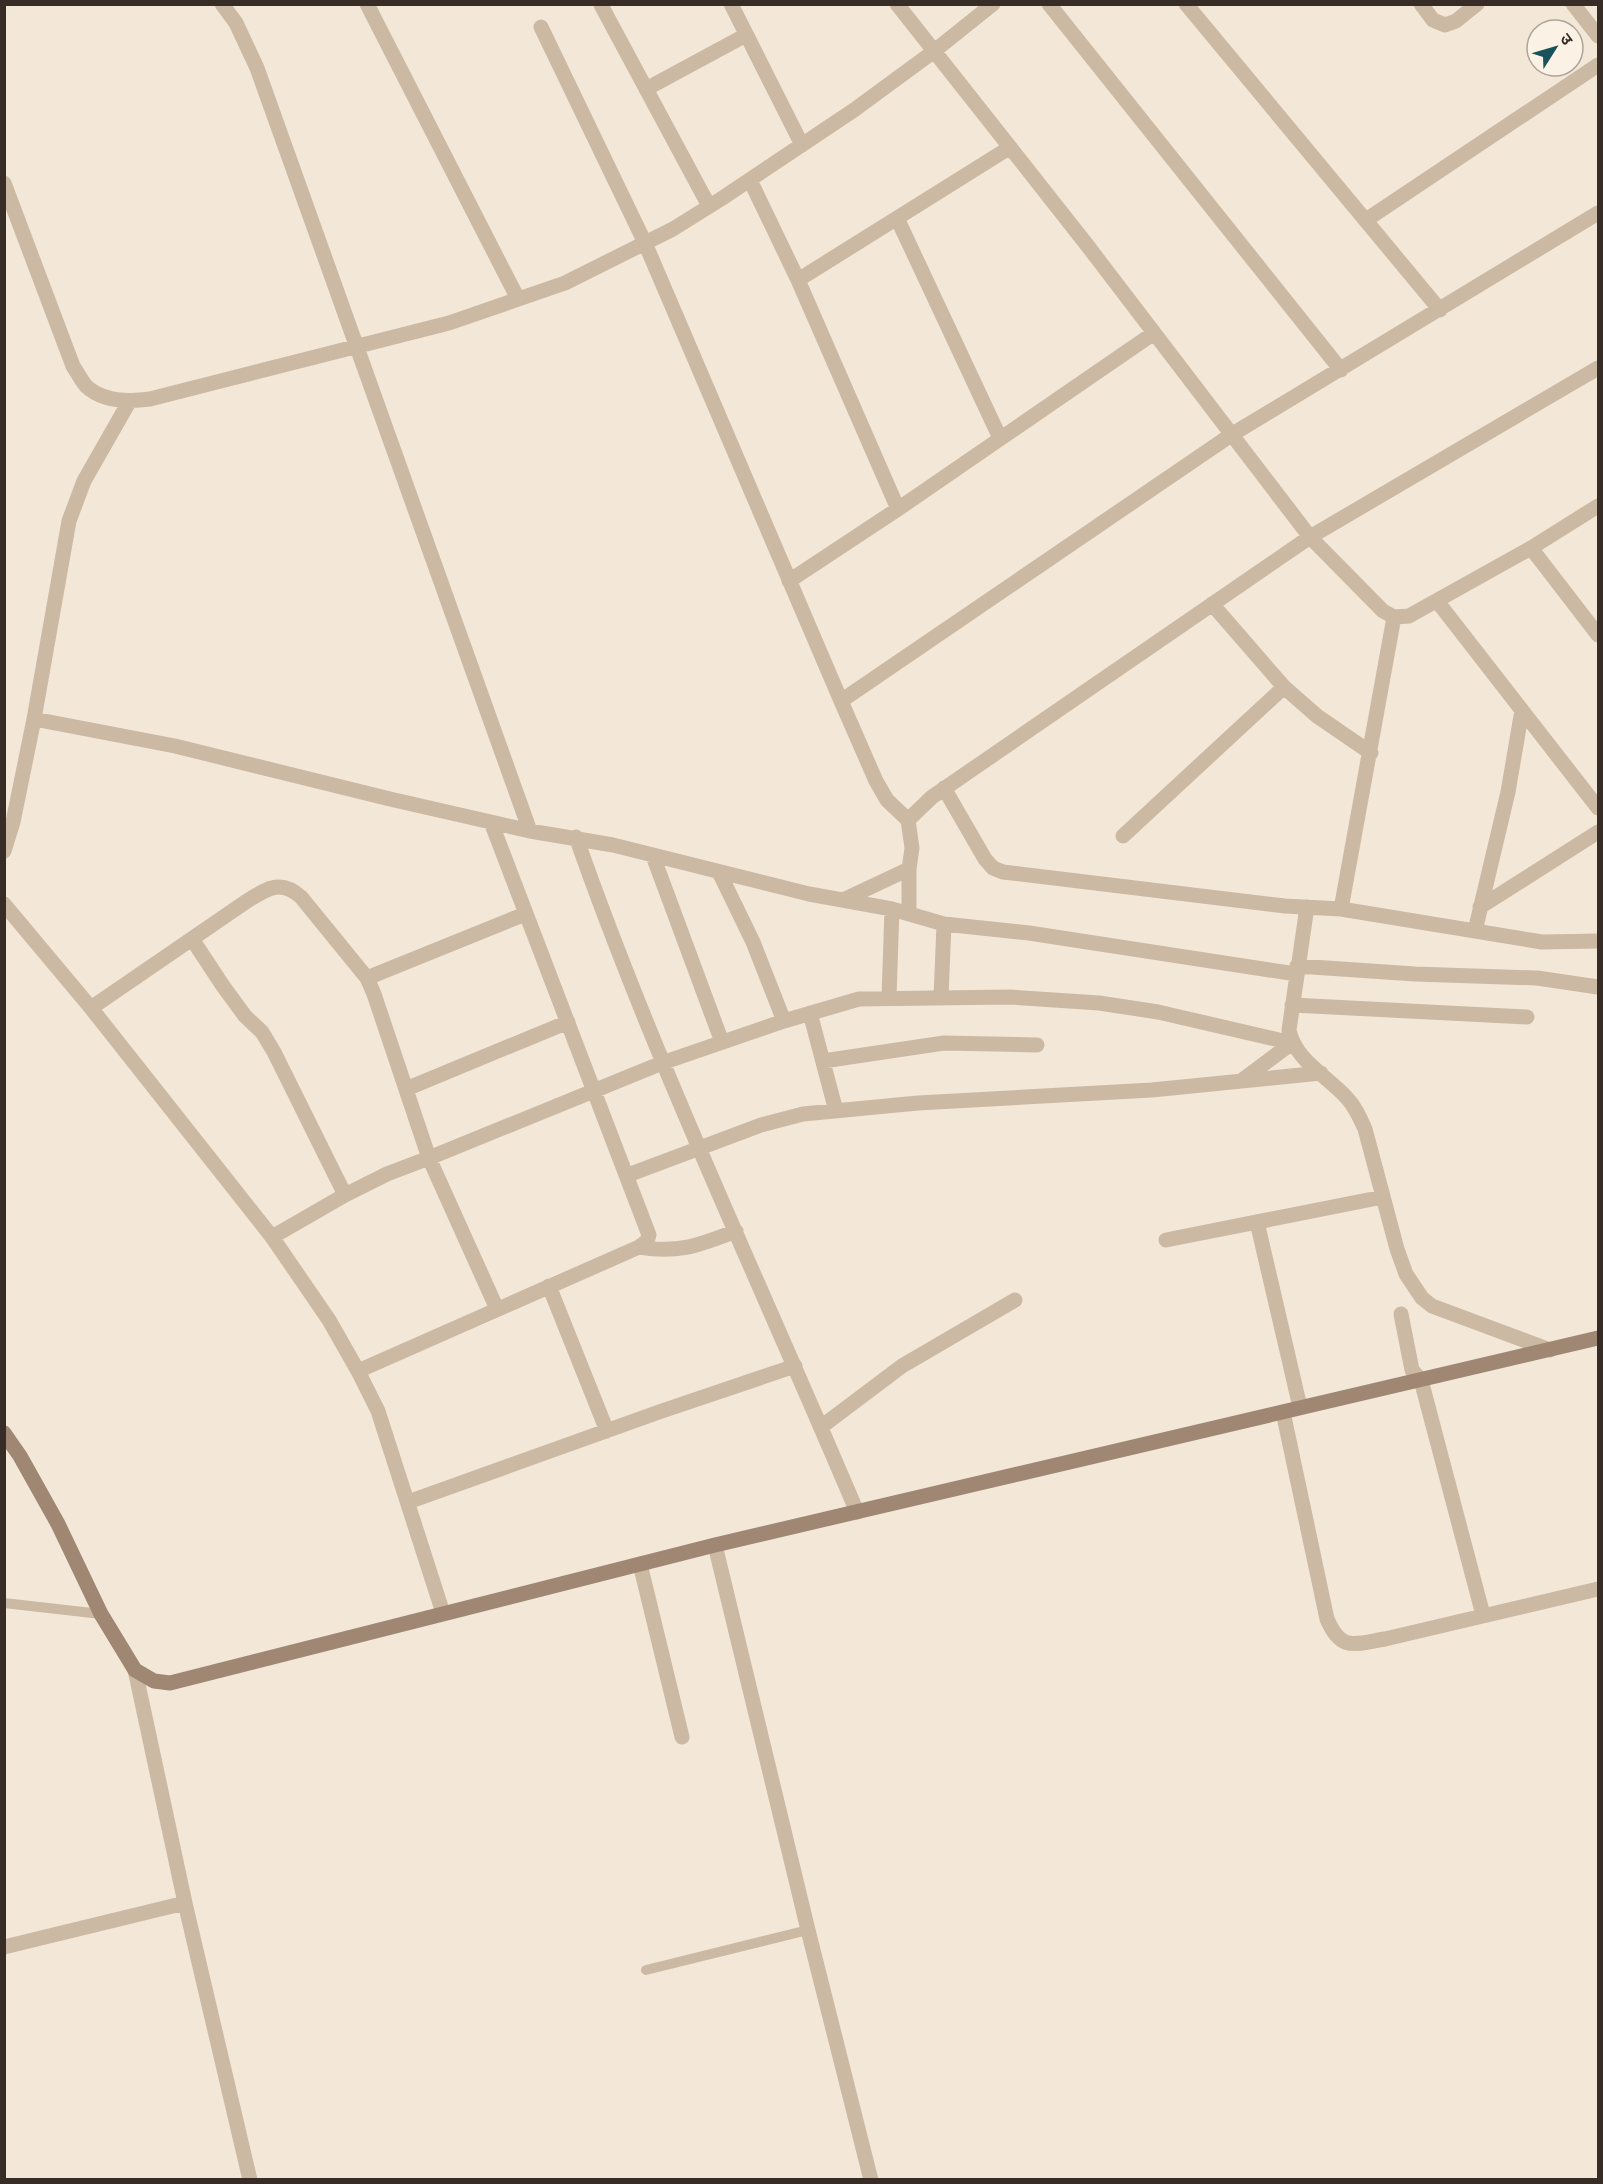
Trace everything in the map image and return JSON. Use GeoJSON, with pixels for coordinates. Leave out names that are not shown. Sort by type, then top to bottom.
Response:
{"type":"FeatureCollection","features":[{"type":"Feature","properties":{"kind":"street"},"geometry":{"type":"LineString","coordinates":[[367,4],[518,299]]}},
{"type":"Feature","properties":{"kind":"street"},"geometry":{"type":"LineString","coordinates":[[601,4],[709,206]]}},
{"type":"Feature","properties":{"kind":"street"},"geometry":{"type":"LineString","coordinates":[[731,4],[802,145]]}},
{"type":"Feature","properties":{"kind":"street"},"geometry":{"type":"LineString","coordinates":[[897,4],[1087,245],[1310,537],[1372,601],[1394,617],[1409,616],[1437,601],[1531,548],[1599,506]]}},
{"type":"Feature","properties":{"kind":"street"},"geometry":{"type":"LineString","coordinates":[[4,183],[72,366],[87,386],[111,399],[129,402],[150,399],[449,323],[565,283],[673,229],[750,180],[854,110],[993,4]]}},
{"type":"Feature","properties":{"kind":"street"},"geometry":{"type":"LineString","coordinates":[[1048,4],[1341,370]]}},
{"type":"Feature","properties":{"kind":"street"},"geometry":{"type":"LineString","coordinates":[[1421,4],[1434,20],[1445,25],[1456,21],[1477,4]]}},
{"type":"Feature","properties":{"kind":"street"},"geometry":{"type":"LineString","coordinates":[[1573,4],[1599,36]]}},
{"type":"Feature","properties":{"kind":"street"},"geometry":{"type":"LineString","coordinates":[[1188,5],[1440,310]]}},
{"type":"Feature","properties":{"kind":"street"},"geometry":{"type":"LineString","coordinates":[[230,7],[257,68],[530,831]]}},
{"type":"Feature","properties":{"kind":"street"},"geometry":{"type":"LineString","coordinates":[[541,27],[645,243],[876,781],[887,800],[908,820],[912,848],[909,869],[909,914]]}},
{"type":"Feature","properties":{"kind":"street"},"geometry":{"type":"LineString","coordinates":[[646,89],[746,35]]}},
{"type":"Feature","properties":{"kind":"street"},"geometry":{"type":"LineString","coordinates":[[1366,220],[1599,65]]}},
{"type":"Feature","properties":{"kind":"street"},"geometry":{"type":"LineString","coordinates":[[798,280],[1009,148]]}},
{"type":"Feature","properties":{"kind":"street"},"geometry":{"type":"LineString","coordinates":[[750,180],[798,280],[898,509]]}},
{"type":"Feature","properties":{"kind":"street"},"geometry":{"type":"LineString","coordinates":[[841,701],[1231,435],[1599,213]]}},
{"type":"Feature","properties":{"kind":"street"},"geometry":{"type":"LineString","coordinates":[[897,218],[1000,438]]}},
{"type":"Feature","properties":{"kind":"street"},"geometry":{"type":"LineString","coordinates":[[789,581],[1154,333]]}},
{"type":"Feature","properties":{"kind":"street"},"geometry":{"type":"LineString","coordinates":[[908,820],[944,788],[1310,537],[1599,369]]}},
{"type":"Feature","properties":{"kind":"street"},"geometry":{"type":"LineString","coordinates":[[4,851],[13,822],[34,719],[69,521],[84,482],[129,402]]}},
{"type":"Feature","properties":{"kind":"street"},"geometry":{"type":"LineString","coordinates":[[1531,548],[1599,635]]}},
{"type":"Feature","properties":{"kind":"street"},"geometry":{"type":"LineString","coordinates":[[1437,601],[1599,808]]}},
{"type":"Feature","properties":{"kind":"street"},"geometry":{"type":"LineString","coordinates":[[1212,604],[1284,687],[1317,716],[1371,753]]}},
{"type":"Feature","properties":{"kind":"street"},"geometry":{"type":"LineString","coordinates":[[1341,909],[1394,617]]}},
{"type":"Feature","properties":{"kind":"street"},"geometry":{"type":"LineString","coordinates":[[1123,836],[1284,687]]}},
{"type":"Feature","properties":{"kind":"street"},"geometry":{"type":"LineString","coordinates":[[1475,931],[1508,792],[1522,710]]}},
{"type":"Feature","properties":{"kind":"street"},"geometry":{"type":"LineString","coordinates":[[34,719],[175,746],[390,800],[530,831],[613,844],[809,894],[892,909],[944,924],[1029,933],[1297,970],[1537,978],[1599,987]]}},
{"type":"Feature","properties":{"kind":"street"},"geometry":{"type":"LineString","coordinates":[[944,788],[984,859],[993,868],[1003,872],[1285,906],[1341,909],[1542,942],[1599,941]]}},
{"type":"Feature","properties":{"kind":"street"},"geometry":{"type":"LineString","coordinates":[[358,1371],[639,1247],[647,1241],[649,1235],[628,1175],[491,822]]}},
{"type":"Feature","properties":{"kind":"street"},"geometry":{"type":"LineString","coordinates":[[1480,907],[1599,832]]}},
{"type":"Feature","properties":{"kind":"street"},"geometry":{"type":"LineString","coordinates":[[576,837],[609,930],[662,1063],[795,1366],[856,1512]]}},
{"type":"Feature","properties":{"kind":"street"},"geometry":{"type":"LineString","coordinates":[[653,856],[722,1042]]}},
{"type":"Feature","properties":{"kind":"street"},"geometry":{"type":"LineString","coordinates":[[843,900],[909,869]]}},
{"type":"Feature","properties":{"kind":"street"},"geometry":{"type":"LineString","coordinates":[[719,872],[753,942],[784,1021]]}},
{"type":"Feature","properties":{"kind":"street"},"geometry":{"type":"LineString","coordinates":[[91,1008],[267,889],[282,886],[291,888],[308,905],[367,978],[381,1012],[429,1158],[497,1309]]}},
{"type":"Feature","properties":{"kind":"street"},"geometry":{"type":"LineString","coordinates":[[4,904],[91,1008],[272,1237],[329,1320],[378,1412],[443,1613]]}},
{"type":"Feature","properties":{"kind":"street"},"geometry":{"type":"LineString","coordinates":[[1308,907],[1289,1030],[1292,1043],[1298,1052],[1346,1096],[1360,1116],[1406,1274],[1422,1299],[1432,1306],[1550,1350]]}},
{"type":"Feature","properties":{"kind":"street"},"geometry":{"type":"LineString","coordinates":[[889,997],[892,909]]}},
{"type":"Feature","properties":{"kind":"street"},"geometry":{"type":"LineString","coordinates":[[367,978],[525,914]]}},
{"type":"Feature","properties":{"kind":"street"},"geometry":{"type":"LineString","coordinates":[[940,997],[944,924]]}},
{"type":"Feature","properties":{"kind":"street"},"geometry":{"type":"LineString","coordinates":[[192,939],[223,986],[245,1016],[262,1032],[274,1052],[345,1195]]}},
{"type":"Feature","properties":{"kind":"street"},"geometry":{"type":"LineString","coordinates":[[272,1237],[387,1174],[594,1090],[722,1042],[859,999],[889,997],[1022,998],[1099,1004],[1158,1012],[1292,1043]]}},
{"type":"Feature","properties":{"kind":"street"},"geometry":{"type":"LineString","coordinates":[[1292,1005],[1527,1017]]}},
{"type":"Feature","properties":{"kind":"street"},"geometry":{"type":"LineString","coordinates":[[810,1013],[836,1111]]}},
{"type":"Feature","properties":{"kind":"street"},"geometry":{"type":"LineString","coordinates":[[406,1089],[568,1022]]}},
{"type":"Feature","properties":{"kind":"street"},"geometry":{"type":"LineString","coordinates":[[823,1061],[944,1043],[1037,1045]]}},
{"type":"Feature","properties":{"kind":"street"},"geometry":{"type":"LineString","coordinates":[[1241,1081],[1292,1043]]}},
{"type":"Feature","properties":{"kind":"street"},"geometry":{"type":"LineString","coordinates":[[628,1175],[761,1125],[802,1114],[918,1103],[1152,1090],[1321,1073]]}},
{"type":"Feature","properties":{"kind":"street"},"geometry":{"type":"LineString","coordinates":[[1166,1240],[1383,1197]]}},
{"type":"Feature","properties":{"kind":"street"},"geometry":{"type":"LineString","coordinates":[[1257,1222],[1300,1407]]}},
{"type":"Feature","properties":{"kind":"street"},"geometry":{"type":"LineString","coordinates":[[639,1247],[674,1250],[695,1246],[736,1231]]}},
{"type":"Feature","properties":{"kind":"street"},"geometry":{"type":"LineString","coordinates":[[549,1286],[607,1431]]}},
{"type":"Feature","properties":{"kind":"street"},"geometry":{"type":"LineString","coordinates":[[821,1427],[902,1366],[1015,1300]]}},
{"type":"Feature","properties":{"kind":"street"},"geometry":{"type":"LineString","coordinates":[[1401,1314],[1412,1370],[1420,1380],[1483,1615]]}},
{"type":"Feature","properties":{"kind":"street"},"geometry":{"type":"LineString","coordinates":[[135,1670],[154,1681],[170,1683],[716,1545],[1599,1338]]}},
{"type":"Feature","properties":{"kind":"street"},"geometry":{"type":"LineString","coordinates":[[408,1502],[795,1366]]}},
{"type":"Feature","properties":{"kind":"street"},"geometry":{"type":"LineString","coordinates":[[1283,1412],[1327,1619],[1337,1640],[1359,1644],[1385,1639],[1599,1589]]}},
{"type":"Feature","properties":{"kind":"street"},"geometry":{"type":"LineString","coordinates":[[4,1433],[20,1456],[58,1524],[101,1614],[135,1670],[185,1903],[250,2180]]}},
{"type":"Feature","properties":{"kind":"street"},"geometry":{"type":"LineString","coordinates":[[716,1545],[808,1930],[871,2180]]}},
{"type":"Feature","properties":{"kind":"street"},"geometry":{"type":"LineString","coordinates":[[639,1564],[682,1737]]}},
{"type":"Feature","properties":{"kind":"street"},"geometry":{"type":"LineString","coordinates":[[4,1947],[185,1903]]}},
{"type":"Feature","properties":{"kind":"lane"},"geometry":{"type":"LineString","coordinates":[[4,1603],[101,1614]]}},
{"type":"Feature","properties":{"kind":"lane"},"geometry":{"type":"LineString","coordinates":[[646,1970],[808,1930]]}}]}
